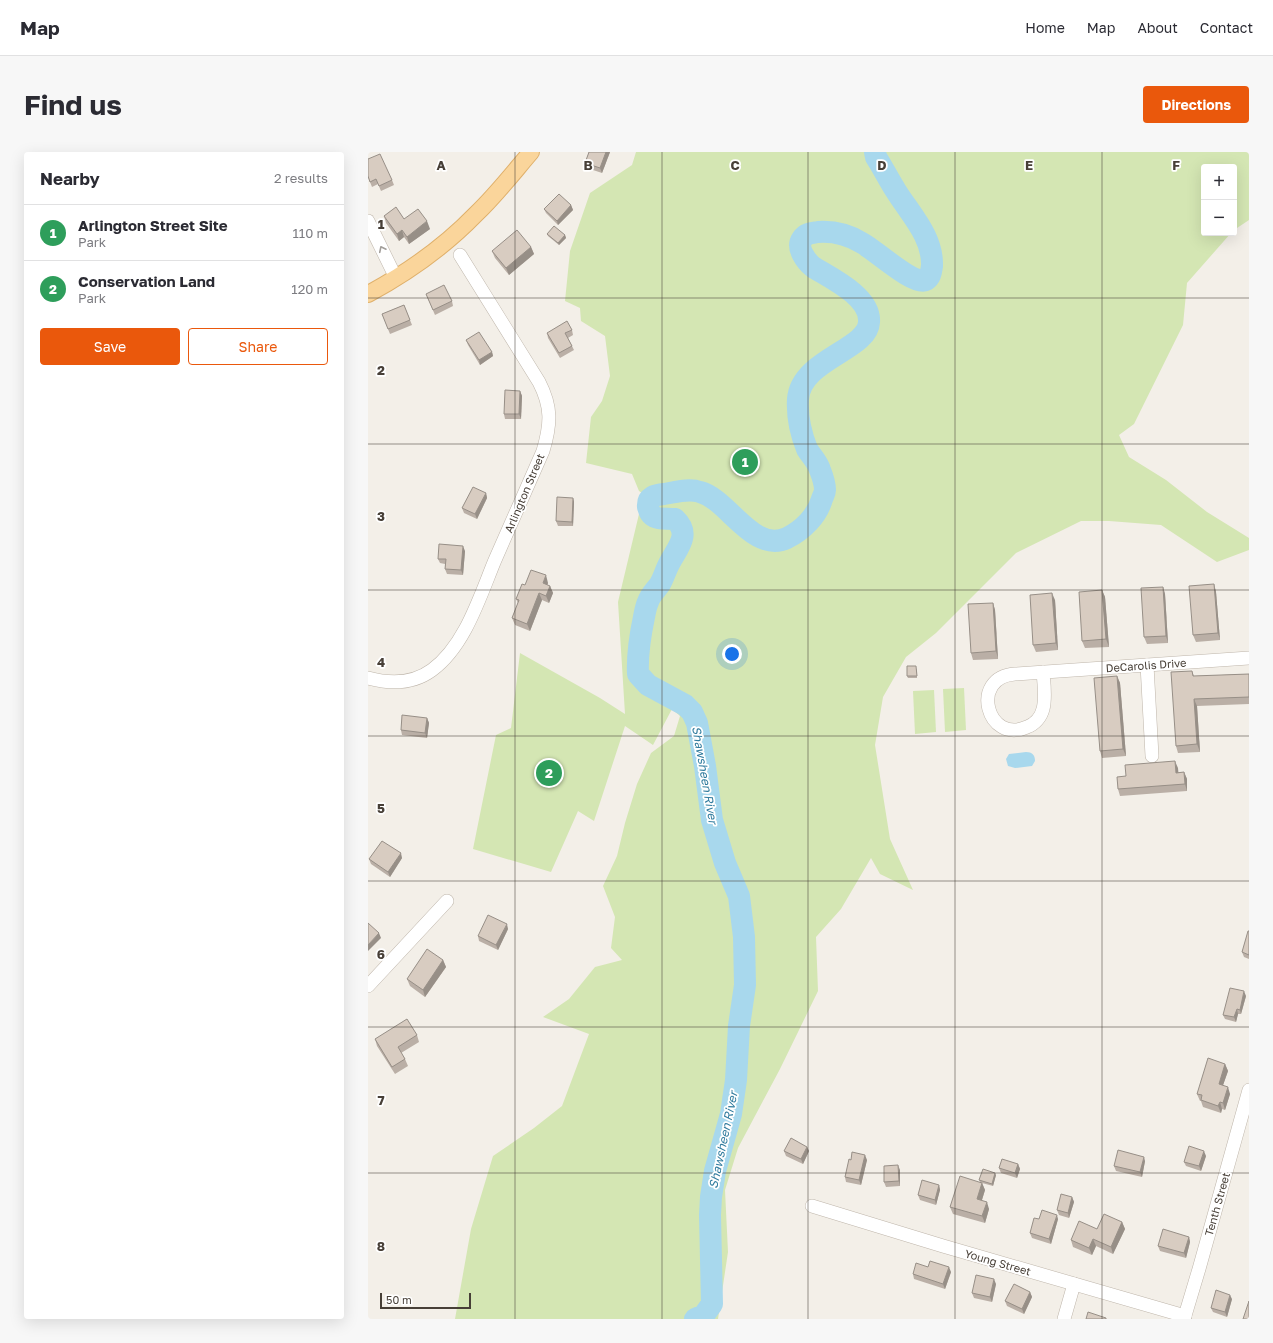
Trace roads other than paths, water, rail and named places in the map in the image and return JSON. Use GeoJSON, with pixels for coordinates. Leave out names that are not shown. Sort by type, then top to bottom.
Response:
{"type":"FeatureCollection","features":[{"type":"Feature","properties":{"kind":"main road"},"geometry":{"type":"LineString","coordinates":[[368,294],[396,278],[434,251],[475,216],[531,152]]}},
{"type":"Feature","properties":{"kind":"street"},"geometry":{"type":"LineString","coordinates":[[368,220],[396,278]]}},
{"type":"Feature","properties":{"kind":"street","name":"Arlington Street"},"geometry":{"type":"LineString","coordinates":[[368,678],[392,682],[407,682],[420,678],[432,671],[454,648],[470,619],[543,451],[547,436],[550,422],[546,394],[460,254]]}},
{"type":"Feature","properties":{"kind":"street","name":"DeCarolis Drive"},"geometry":{"type":"LineString","coordinates":[[1043,672],[1044,705],[1041,714],[1036,721],[1029,726],[1015,730],[1006,728],[997,723],[989,711],[988,701],[990,691],[995,682],[1007,675],[1043,672],[1249,658]]}},
{"type":"Feature","properties":{"kind":"street"},"geometry":{"type":"LineString","coordinates":[[1147,665],[1152,756]]}},
{"type":"Feature","properties":{"kind":"street"},"geometry":{"type":"LineString","coordinates":[[368,986],[448,901]]}},
{"type":"Feature","properties":{"kind":"street","name":"Tenth Street"},"geometry":{"type":"LineString","coordinates":[[1184,1318],[1249,1090]]}},
{"type":"Feature","properties":{"kind":"street","name":"Young Street"},"geometry":{"type":"LineString","coordinates":[[812,1206],[1184,1318]]}},
{"type":"Feature","properties":{"kind":"street"},"geometry":{"type":"LineString","coordinates":[[1064,1319],[1074,1284]]}},
{"type":"Feature","properties":{"kind":"water"},"geometry":{"type":"Polygon","coordinates":[[[1026,752],[1031,753],[1034,756],[1035,761],[1032,766],[1015,768],[1008,766],[1006,759],[1009,754],[1026,752]]]}},
{"type":"Feature","properties":{"kind":"waterway","name":"Shawsheen River"},"geometry":{"type":"LineString","coordinates":[[695,1319],[704,1315],[712,1304],[711,1197],[715,1171],[731,1114],[736,1080],[739,1026],[745,985],[744,937],[739,896],[725,863],[712,820],[705,766],[697,723],[692,712],[685,705],[648,685],[638,674],[639,645],[647,605],[650,597],[660,584],[682,540],[683,535],[680,525],[675,519],[654,517],[650,512],[648,503],[651,498],[658,495],[687,490],[700,492],[721,504],[741,524],[752,532],[763,539],[775,541],[787,538],[799,531],[809,522],[817,511],[825,490],[819,467],[807,449],[803,437],[799,418],[798,399],[802,385],[810,374],[822,364],[858,340],[866,332],[869,322],[868,313],[864,304],[848,289],[813,267],[803,254],[800,243],[807,234],[811,233],[829,232],[846,236],[857,240],[904,273],[921,281],[926,280],[929,277],[932,266],[929,245],[925,236],[893,187],[876,157],[875,152]]}},
{"type":"Feature","properties":{"kind":"place","name":"Arlington Street Site"},"geometry":{"type":"Point","coordinates":[745,462]}},
{"type":"Feature","properties":{"kind":"place","name":"Conservation Land"},"geometry":{"type":"Point","coordinates":[549,773]}}]}
